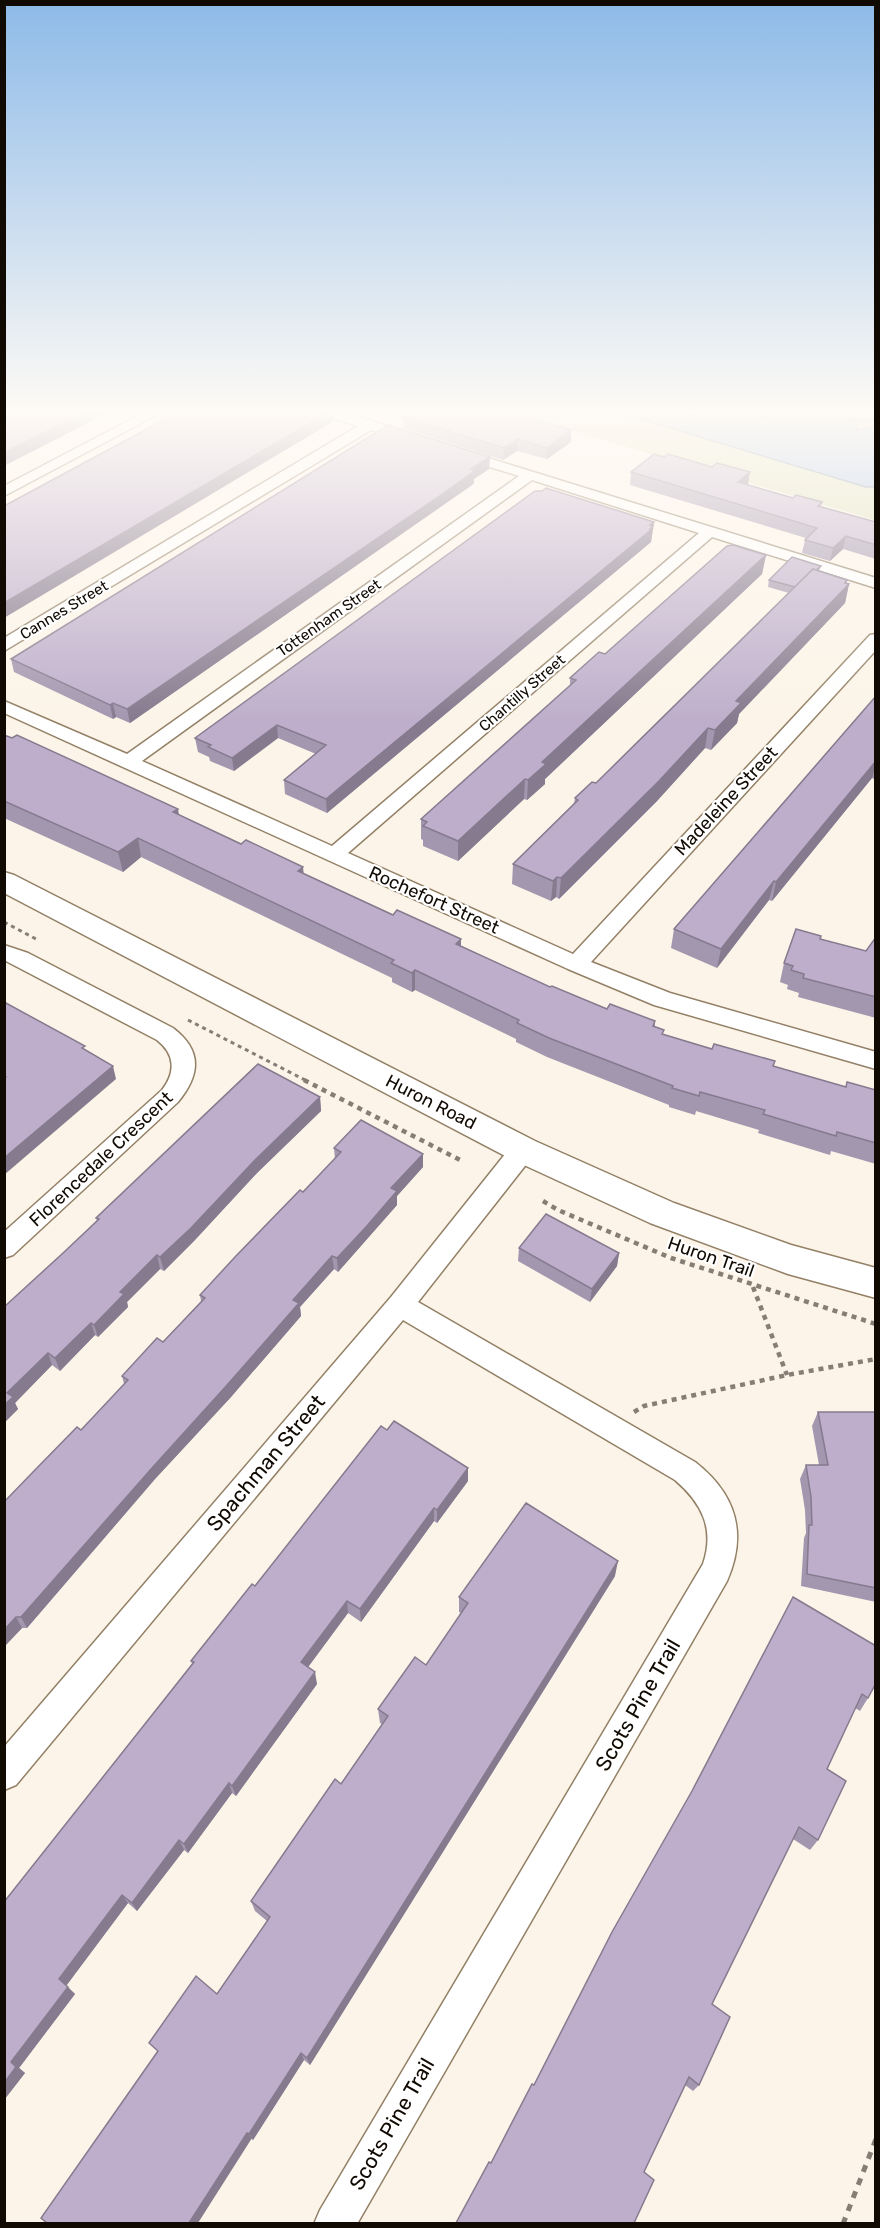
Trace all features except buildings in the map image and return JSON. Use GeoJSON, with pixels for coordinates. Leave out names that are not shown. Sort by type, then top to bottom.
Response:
{"type":"FeatureCollection","features":[{"type":"Feature","properties":{"kind":"main road","name":"Huron Road"},"geometry":{"type":"LineString","coordinates":[[4,881],[523,1150],[662,1213],[788,1259],[876,1283]]}},
{"type":"Feature","properties":{"kind":"street","name":"Cannes Street"},"geometry":{"type":"LineString","coordinates":[[4,646],[222,514]]}},
{"type":"Feature","properties":{"kind":"street","name":"Tottenham Street"},"geometry":{"type":"LineString","coordinates":[[129,762],[476,514]]}},
{"type":"Feature","properties":{"kind":"street"},"geometry":{"type":"LineString","coordinates":[[655,514],[876,583]]}},
{"type":"Feature","properties":{"kind":"street","name":"Chantilly Street"},"geometry":{"type":"LineString","coordinates":[[334,855],[710,531]]}},
{"type":"Feature","properties":{"kind":"street","name":"Madeleine Street"},"geometry":{"type":"LineString","coordinates":[[576,964],[876,639]]}},
{"type":"Feature","properties":{"kind":"street","name":"Rochefort Street"},"geometry":{"type":"LineString","coordinates":[[4,706],[576,964],[662,999],[876,1061]]}},
{"type":"Feature","properties":{"kind":"street","name":"Florencedale Crescent"},"geometry":{"type":"LineString","coordinates":[[4,952],[21,958],[165,1034],[181,1049],[185,1062],[180,1083],[170,1095],[4,1248]]}},
{"type":"Feature","properties":{"kind":"street","name":"Spachman Street"},"geometry":{"type":"LineString","coordinates":[[4,1773],[400,1305],[523,1150]]}},
{"type":"Feature","properties":{"kind":"street","name":"Scots Pine Trail"},"geometry":{"type":"LineString","coordinates":[[334,2223],[721,1560],[725,1535],[723,1522],[713,1499],[705,1488],[685,1471],[400,1305]]}},
{"type":"Feature","properties":{"kind":"path"},"geometry":{"type":"LineString","coordinates":[[4,922],[40,941]]}},
{"type":"Feature","properties":{"kind":"path"},"geometry":{"type":"LineString","coordinates":[[182,1017],[462,1161]]}},
{"type":"Feature","properties":{"kind":"path","name":"Huron Trail"},"geometry":{"type":"LineString","coordinates":[[543,1201],[558,1210],[671,1258],[752,1286],[876,1324]]}},
{"type":"Feature","properties":{"kind":"path"},"geometry":{"type":"LineString","coordinates":[[752,1286],[787,1375]]}},
{"type":"Feature","properties":{"kind":"path"},"geometry":{"type":"LineString","coordinates":[[610,1426],[644,1406],[787,1375],[876,1359]]}},
{"type":"Feature","properties":{"kind":"path"},"geometry":{"type":"LineString","coordinates":[[843,2223],[876,2139]]}},
{"type":"Feature","properties":{"kind":"green space"},"geometry":{"type":"Polygon","coordinates":[[[855,514],[875,514],[875,520],[855,514]]]}}]}
